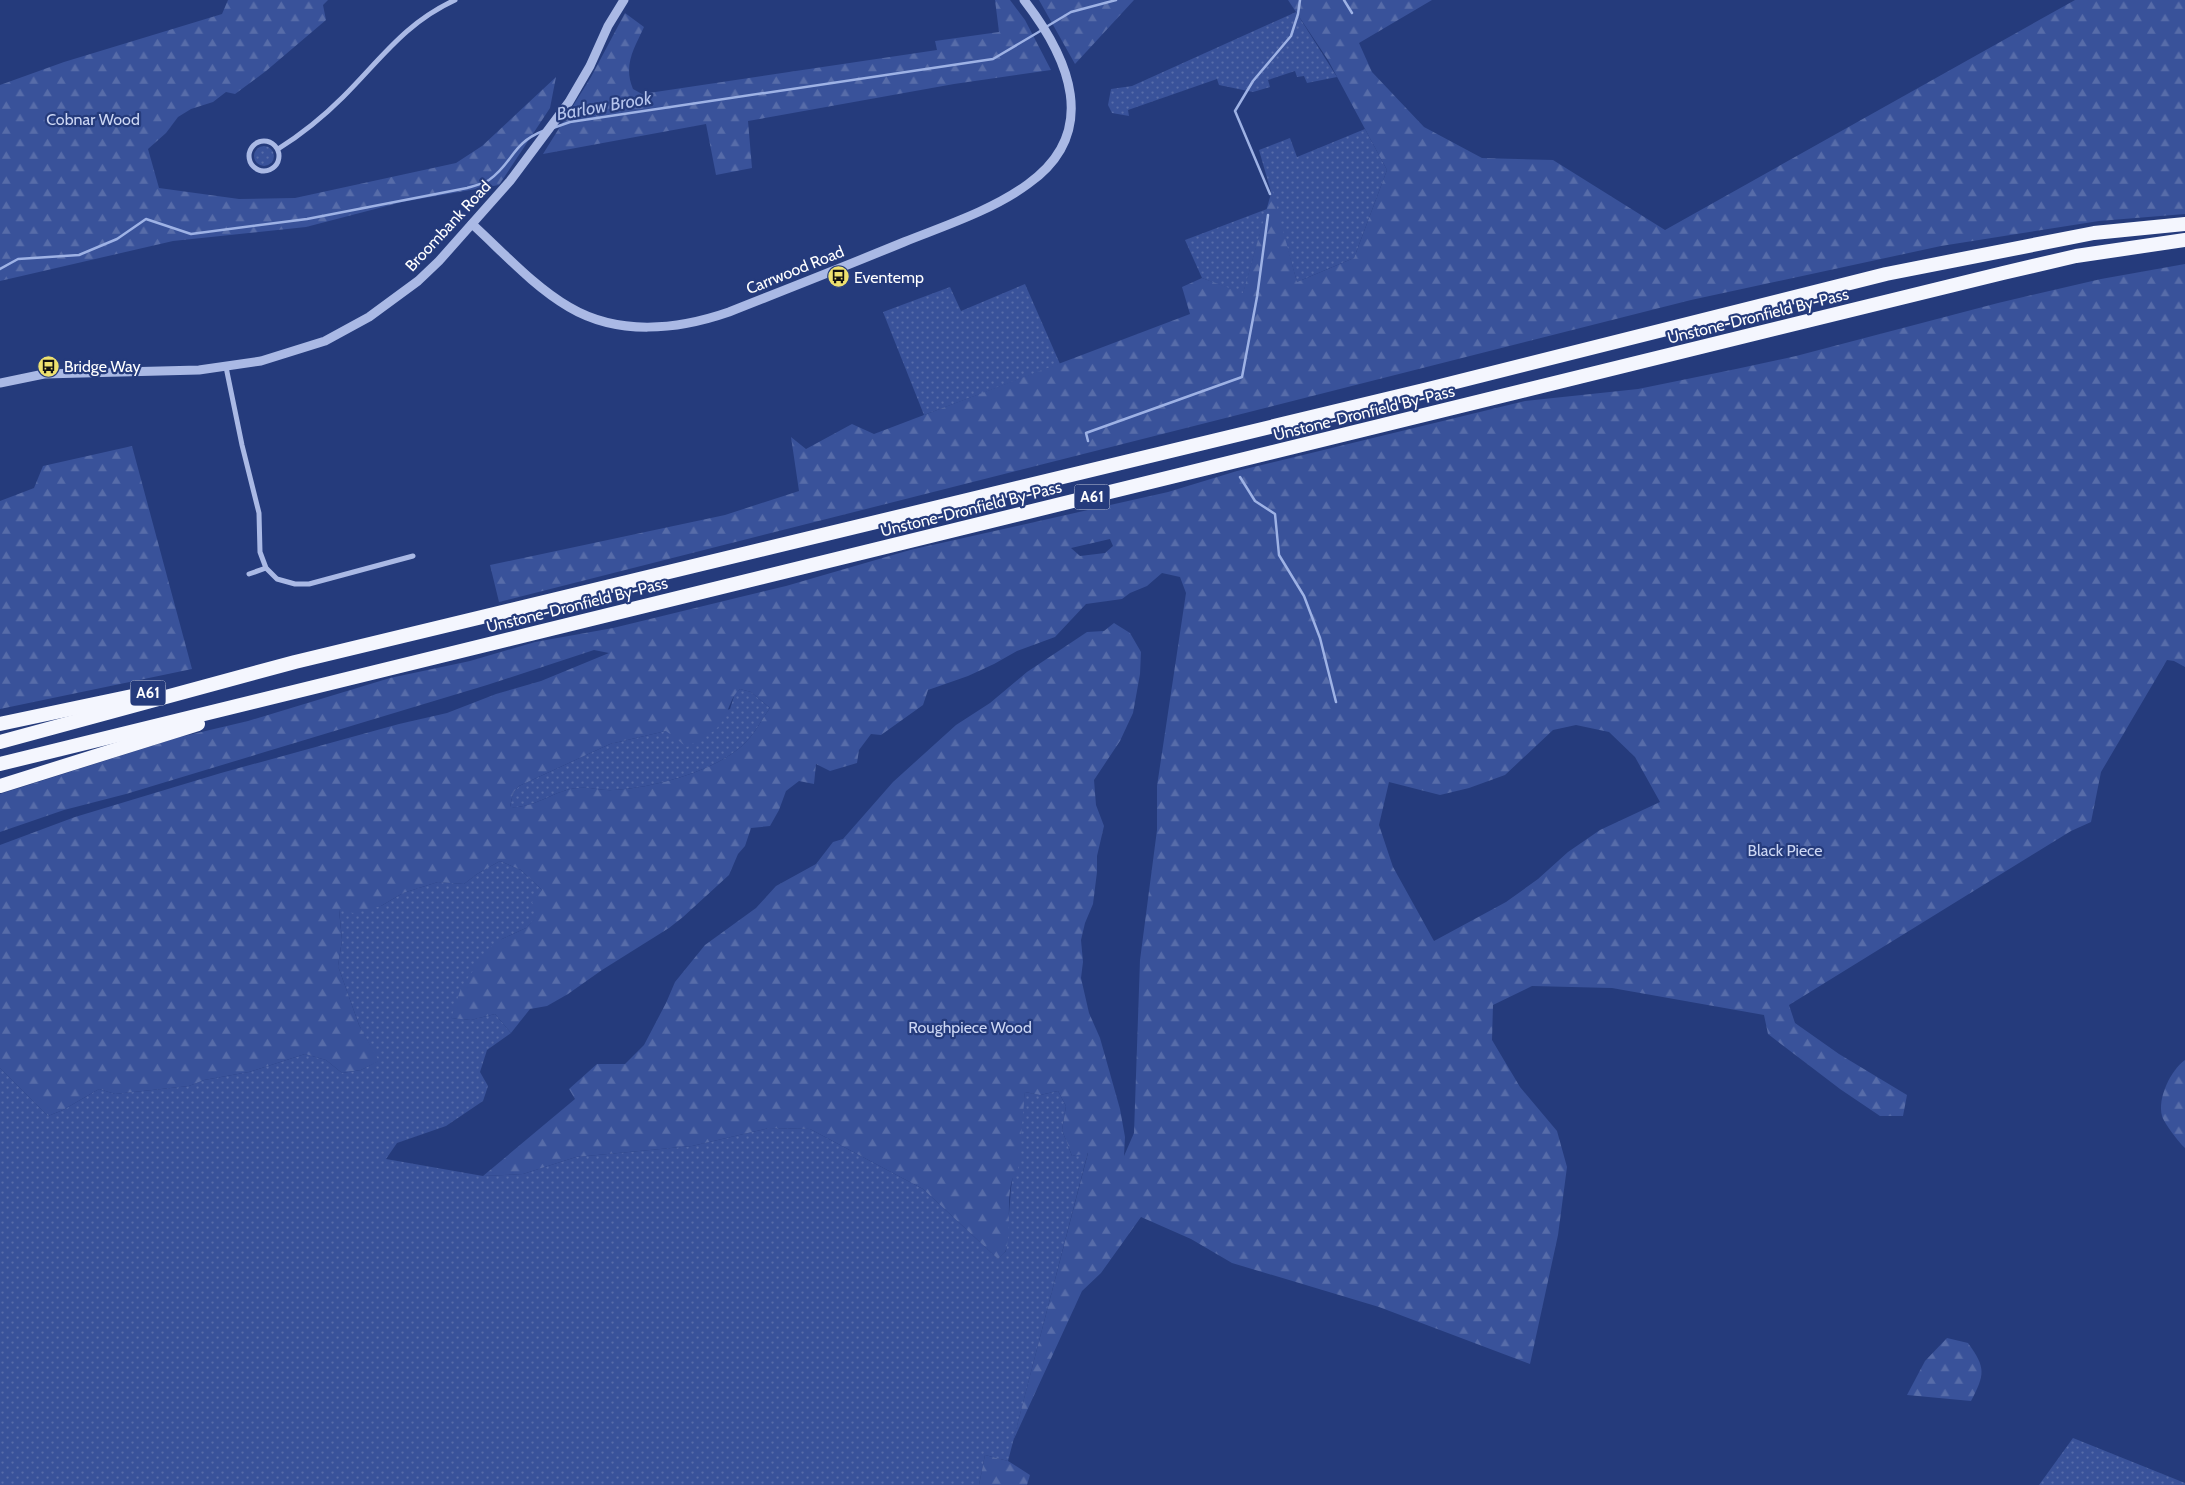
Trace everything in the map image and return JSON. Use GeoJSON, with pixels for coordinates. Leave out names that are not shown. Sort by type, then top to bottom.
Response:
{"type":"FeatureCollection","features":[{"type":"Feature","properties":{"kind":"highway","name":"Unstone-Dronfield By-Pass"},"geometry":{"type":"LineString","coordinates":[[0,742],[295,662],[1418,391],[1886,274],[2094,233],[2185,224]]}},
{"type":"Feature","properties":{"kind":"highway","name":"Unstone-Dronfield By-Pass"},"geometry":{"type":"LineString","coordinates":[[0,764],[2076,256],[2185,240]]}},
{"type":"Feature","properties":{"kind":"highway","name":"A61"},"geometry":{"type":"LineString","coordinates":[[0,724],[295,662]]}},
{"type":"Feature","properties":{"kind":"highway","name":"A61"},"geometry":{"type":"LineString","coordinates":[[0,786],[172,733],[267,700]]}},
{"type":"Feature","properties":{"kind":"street"},"geometry":{"type":"LineString","coordinates":[[278,149],[304,132],[338,101],[404,32],[424,17],[455,0]]}},
{"type":"Feature","properties":{"kind":"street","name":"Broombank Road"},"geometry":{"type":"LineString","coordinates":[[0,383],[44,374],[198,370],[260,361],[326,340],[369,316],[418,282],[510,181],[542,140],[590,66],[608,26],[624,0]]}},
{"type":"Feature","properties":{"kind":"street","name":"Carrwood Road"},"geometry":{"type":"LineString","coordinates":[[472,224],[528,275],[569,307],[601,320],[634,327],[664,328],[706,320],[955,221],[1007,197],[1028,184],[1047,168],[1068,131],[1072,108],[1069,79],[1053,44],[1024,0]]}},
{"type":"Feature","properties":{"kind":"street"},"geometry":{"type":"LineString","coordinates":[[265,141],[274,144],[278,149],[280,158],[271,170],[257,170],[250,163],[249,152],[255,144],[265,141]]}},
{"type":"Feature","properties":{"kind":"street"},"geometry":{"type":"LineString","coordinates":[[226,367],[242,445],[259,513],[260,552],[266,568],[277,579],[295,584],[310,584],[413,556]]}},
{"type":"Feature","properties":{"kind":"street"},"geometry":{"type":"LineString","coordinates":[[249,574],[266,568]]}},
{"type":"Feature","properties":{"kind":"green space","name":"Cobnar Wood"},"geometry":{"type":"Polygon","coordinates":[[[228,0],[328,0],[323,5],[326,20],[266,71],[235,94],[226,92],[213,102],[191,109],[178,117],[166,133],[148,149],[159,188],[239,199],[295,198],[456,163],[482,146],[556,77],[550,108],[499,185],[402,202],[306,227],[173,241],[0,281],[0,85],[64,62],[222,14],[228,0]]]}},
{"type":"Feature","properties":{"kind":"green space"},"geometry":{"type":"Polygon","coordinates":[[[995,0],[1010,0],[1025,20],[1051,70],[954,84],[748,121],[752,168],[716,175],[706,124],[543,154],[591,77],[625,13],[644,27],[633,50],[629,65],[633,89],[642,94],[937,50],[935,41],[999,32],[995,0]]]}},
{"type":"Feature","properties":{"kind":"green space"},"geometry":{"type":"Polygon","coordinates":[[[1039,0],[1134,0],[1075,64],[1039,0]]]}},
{"type":"Feature","properties":{"kind":"green space"},"geometry":{"type":"Polygon","coordinates":[[[1288,0],[1432,0],[1359,43],[1372,72],[1424,127],[1482,158],[1553,160],[1665,230],[2075,0],[2185,0],[2185,214],[2099,221],[1941,246],[1691,300],[499,602],[490,565],[725,515],[799,491],[791,437],[806,449],[852,424],[874,434],[1190,314],[1182,287],[1202,278],[1243,293],[1272,190],[1297,282],[1354,258],[1387,170],[1328,60],[1288,0]]]}},
{"type":"Feature","properties":{"kind":"green space"},"geometry":{"type":"Polygon","coordinates":[[[1296,12],[1337,77],[1307,83],[1304,76],[1297,77],[1295,71],[1268,80],[1270,87],[1253,92],[1219,85],[1217,79],[1128,110],[1129,116],[1112,113],[1108,105],[1111,89],[1132,86],[1296,12]]]}},
{"type":"Feature","properties":{"kind":"green space"},"geometry":{"type":"Polygon","coordinates":[[[1365,129],[1387,170],[1354,258],[1297,282],[1259,150],[1290,138],[1297,157],[1365,129]]]}},
{"type":"Feature","properties":{"kind":"green space"},"geometry":{"type":"Polygon","coordinates":[[[264,146],[271,149],[274,156],[271,163],[264,166],[257,163],[254,156],[257,149],[264,146]]]}},
{"type":"Feature","properties":{"kind":"green space"},"geometry":{"type":"Polygon","coordinates":[[[1267,209],[1243,294],[1202,278],[1185,240],[1267,209]]]}},
{"type":"Feature","properties":{"kind":"green space"},"geometry":{"type":"Polygon","coordinates":[[[2185,264],[2185,667],[2174,661],[2167,660],[2101,772],[2091,822],[2071,831],[1789,1005],[1795,1023],[1839,1054],[1907,1095],[1903,1116],[1880,1116],[1840,1089],[1768,1034],[1764,1015],[1612,988],[1532,986],[1493,1005],[1492,1040],[1520,1087],[1557,1131],[1567,1167],[1558,1235],[1530,1364],[1379,1307],[1232,1263],[1191,1239],[1141,1217],[1101,1273],[1082,1291],[1013,1441],[1088,1153],[1072,1156],[1062,1130],[1066,1106],[1058,1091],[1040,1095],[1025,1092],[1018,1169],[1013,1176],[1009,1196],[1008,1241],[1005,1251],[998,1259],[923,1189],[810,1129],[769,1128],[692,1146],[576,1157],[523,1174],[483,1176],[575,1099],[569,1089],[597,1064],[625,1064],[644,1045],[675,982],[705,945],[756,908],[776,886],[816,864],[833,842],[843,839],[893,782],[956,725],[990,703],[1027,672],[1087,632],[1104,631],[1114,623],[1130,633],[1141,652],[1140,674],[1133,713],[1120,741],[1094,780],[1096,805],[1104,826],[1097,856],[1093,904],[1085,923],[1081,940],[1083,962],[1081,978],[1089,1013],[1100,1038],[1120,1109],[1125,1137],[1124,1156],[1134,1133],[1140,960],[1157,830],[1157,786],[1186,593],[1180,577],[1162,573],[1147,586],[1130,593],[1122,599],[1086,604],[1055,637],[1017,651],[968,676],[928,690],[923,705],[881,735],[871,734],[859,750],[857,763],[830,771],[816,764],[814,784],[799,781],[786,791],[779,810],[770,826],[751,828],[745,846],[738,854],[729,875],[683,917],[568,994],[547,1006],[530,1009],[511,1033],[495,1014],[471,1020],[451,1018],[461,988],[488,949],[502,939],[526,928],[538,915],[532,902],[542,890],[521,870],[500,861],[464,884],[438,882],[403,893],[381,906],[353,913],[339,910],[342,940],[338,966],[359,1025],[379,1061],[361,1070],[342,1073],[326,1060],[305,1054],[249,1072],[204,1080],[189,1086],[115,1094],[99,1089],[63,1110],[48,1116],[0,1068],[0,845],[75,817],[221,773],[399,724],[447,713],[496,694],[541,681],[609,653],[594,650],[487,685],[126,794],[64,810],[0,832],[0,794],[180,737],[248,721],[390,678],[470,661],[535,642],[613,628],[786,586],[910,550],[1168,492],[1237,471],[1525,401],[1638,389],[1736,369],[1796,356],[1998,303],[2101,279],[2185,264]],[[1110,539],[1071,548],[1080,556],[1105,553],[1113,546],[1110,539]],[[740,689],[718,727],[687,747],[666,731],[610,744],[519,786],[513,793],[510,807],[528,805],[570,789],[614,790],[647,786],[702,770],[718,762],[745,743],[770,708],[751,692],[740,689]],[[1576,725],[1553,730],[1505,775],[1469,788],[1440,795],[1389,782],[1379,825],[1393,867],[1434,941],[1506,902],[1538,879],[1568,852],[1600,830],[1660,802],[1635,757],[1609,732],[1576,725]]]}},
{"type":"Feature","properties":{"kind":"green space"},"geometry":{"type":"Polygon","coordinates":[[[1025,284],[1060,364],[924,415],[883,312],[950,287],[961,311],[1025,284]]]}},
{"type":"Feature","properties":{"kind":"green space"},"geometry":{"type":"Polygon","coordinates":[[[132,446],[192,669],[0,709],[0,501],[34,488],[43,466],[132,446]]]}},
{"type":"Feature","properties":{"kind":"green space"},"geometry":{"type":"Polygon","coordinates":[[[740,689],[751,692],[770,708],[745,743],[718,762],[702,770],[647,786],[614,790],[570,789],[528,805],[510,807],[513,793],[519,786],[610,744],[666,731],[730,709],[735,693],[740,689]]]}},
{"type":"Feature","properties":{"kind":"green space"},"geometry":{"type":"Polygon","coordinates":[[[500,861],[521,870],[542,890],[539,915],[526,928],[502,939],[451,1018],[471,1020],[495,1014],[511,1033],[487,1050],[480,1072],[488,1086],[483,1101],[446,1126],[397,1143],[386,1159],[483,1176],[523,1174],[576,1157],[692,1146],[769,1128],[810,1129],[923,1189],[998,1259],[1006,1251],[1011,1188],[1025,1092],[1040,1095],[1058,1091],[1066,1106],[1062,1130],[1072,1156],[1088,1152],[1008,1461],[985,1455],[979,1485],[0,1485],[0,1068],[48,1116],[63,1110],[99,1089],[115,1094],[189,1086],[204,1080],[249,1072],[305,1054],[326,1060],[342,1073],[361,1070],[378,1061],[359,1025],[338,966],[342,940],[339,909],[381,906],[403,893],[438,882],[464,884],[500,861]]]}},
{"type":"Feature","properties":{"kind":"green space"},"geometry":{"type":"Polygon","coordinates":[[[2185,1060],[2185,1148],[2166,1123],[2161,1109],[2166,1085],[2175,1070],[2185,1060]]]}},
{"type":"Feature","properties":{"kind":"green space"},"geometry":{"type":"Polygon","coordinates":[[[1947,1338],[1968,1343],[1981,1365],[1981,1377],[1971,1401],[1907,1395],[1925,1361],[1947,1338]]]}},
{"type":"Feature","properties":{"kind":"green space"},"geometry":{"type":"Polygon","coordinates":[[[2073,1438],[2185,1483],[2185,1485],[2039,1485],[2073,1438]]]}},
{"type":"Feature","properties":{"kind":"green space"},"geometry":{"type":"Polygon","coordinates":[[[985,1455],[1008,1461],[1030,1475],[1027,1485],[979,1485],[985,1455]]]}},
{"type":"Feature","properties":{"kind":"waterway","name":"Barlow Brook"},"geometry":{"type":"LineString","coordinates":[[1046,27],[1071,12],[1116,0]]}},
{"type":"Feature","properties":{"kind":"waterway"},"geometry":{"type":"LineString","coordinates":[[1270,194],[1235,111],[1253,81],[1291,36],[1300,0]]}},
{"type":"Feature","properties":{"kind":"waterway"},"geometry":{"type":"LineString","coordinates":[[1344,0],[1352,13]]}},
{"type":"Feature","properties":{"kind":"waterway","name":"Barlow Brook"},"geometry":{"type":"LineString","coordinates":[[553,128],[570,122],[993,59],[1042,30]]}},
{"type":"Feature","properties":{"kind":"waterway","name":"Barlow Brook"},"geometry":{"type":"LineString","coordinates":[[0,269],[18,259],[79,255],[117,239],[146,219],[191,234],[307,219],[467,188],[489,180],[497,174],[525,141],[543,131]]}},
{"type":"Feature","properties":{"kind":"waterway"},"geometry":{"type":"LineString","coordinates":[[1088,441],[1086,433],[1242,377],[1257,297],[1268,215]]}},
{"type":"Feature","properties":{"kind":"waterway"},"geometry":{"type":"LineString","coordinates":[[1240,477],[1255,501],[1275,514],[1279,555],[1304,596],[1320,638],[1336,702]]}},
{"type":"Feature","properties":{"kind":"place","name":"Eventemp"},"geometry":{"type":"Point","coordinates":[838,277]}},
{"type":"Feature","properties":{"kind":"place","name":"Bridge Way"},"geometry":{"type":"Point","coordinates":[48,366]}},
{"type":"Feature","properties":{"kind":"park label","name":"Black Piece"},"geometry":{"type":"Point","coordinates":[1785,850]}},
{"type":"Feature","properties":{"kind":"park label","name":"Roughpiece Wood"},"geometry":{"type":"Point","coordinates":[970,1027]}}]}
